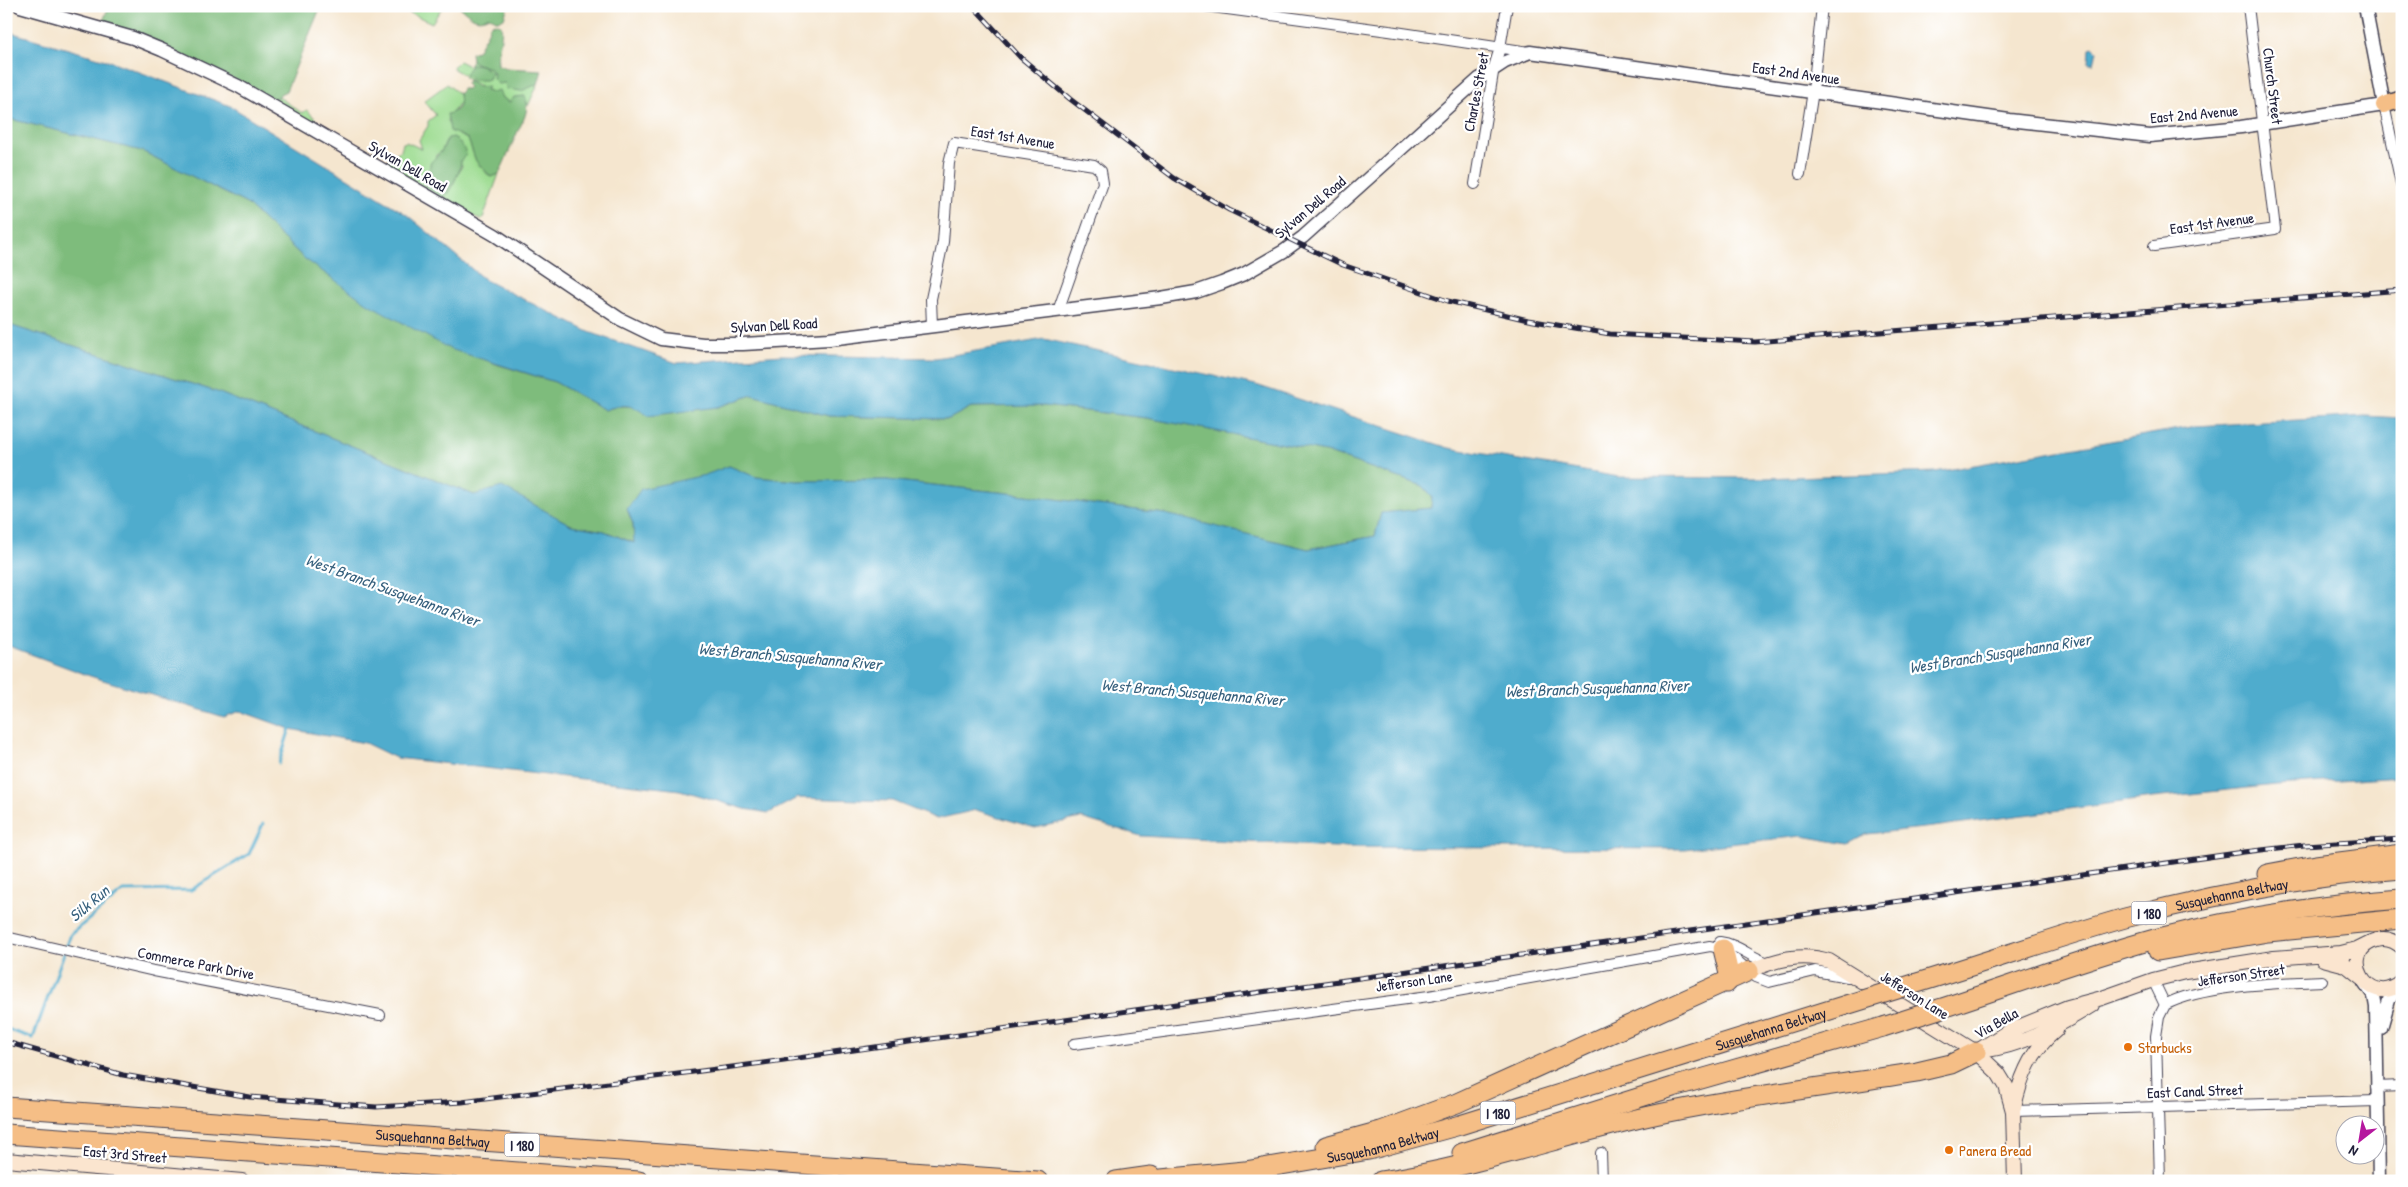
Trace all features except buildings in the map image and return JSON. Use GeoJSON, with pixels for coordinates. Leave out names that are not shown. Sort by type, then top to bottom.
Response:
{"type":"FeatureCollection","features":[{"type":"Feature","properties":{"kind":"highway"},"geometry":{"type":"LineString","coordinates":[[2384,105],[2402,99]]}},
{"type":"Feature","properties":{"kind":"highway"},"geometry":{"type":"LineString","coordinates":[[2040,945],[2135,909],[2189,892],[2306,866],[2402,854]]}},
{"type":"Feature","properties":{"kind":"highway","name":"Susquehanna Beltway"},"geometry":{"type":"LineString","coordinates":[[1140,1181],[1245,1172],[1369,1150],[1505,1111],[2124,919],[2218,896],[2317,878],[2402,869]]}},
{"type":"Feature","properties":{"kind":"highway","name":"Susquehanna Beltway"},"geometry":{"type":"LineString","coordinates":[[1372,1181],[1673,1088],[1883,1027],[2154,940],[2197,929],[2320,907],[2402,899]]}},
{"type":"Feature","properties":{"kind":"highway"},"geometry":{"type":"LineString","coordinates":[[2027,980],[2224,939],[2304,928],[2402,919]]}},
{"type":"Feature","properties":{"kind":"highway"},"geometry":{"type":"LineString","coordinates":[[1717,948],[1729,974],[1727,983]]}},
{"type":"Feature","properties":{"kind":"highway"},"geometry":{"type":"LineString","coordinates":[[1116,1181],[1282,1156],[1382,1131],[1458,1102],[1727,983],[1749,971]]}},
{"type":"Feature","properties":{"kind":"highway"},"geometry":{"type":"LineString","coordinates":[[1381,1181],[1418,1176],[1475,1162],[1564,1136],[1647,1116],[1917,1072],[1950,1064],[1976,1052]]}},
{"type":"Feature","properties":{"kind":"highway"},"geometry":{"type":"LineString","coordinates":[[6,1098],[148,1117]]}},
{"type":"Feature","properties":{"kind":"highway","name":"Susquehanna Beltway"},"geometry":{"type":"LineString","coordinates":[[6,1107],[1038,1181]]}},
{"type":"Feature","properties":{"kind":"highway","name":"Susquehanna Beltway"},"geometry":{"type":"LineString","coordinates":[[6,1134],[639,1181]]}},
{"type":"Feature","properties":{"kind":"main road"},"geometry":{"type":"LineString","coordinates":[[2362,979],[2358,970],[2358,958],[2362,950],[2371,942],[2383,939],[2400,945]]}},
{"type":"Feature","properties":{"kind":"main road","name":"Via Bella"},"geometry":{"type":"LineString","coordinates":[[1976,1052],[2009,1031],[2068,1007],[2102,998],[2153,980],[2194,970],[2305,955],[2341,953],[2357,949],[2371,942]]}},
{"type":"Feature","properties":{"kind":"main road","name":"Via Bella"},"geometry":{"type":"LineString","coordinates":[[2305,955],[2346,965],[2369,986],[2380,990],[2389,989],[2401,983]]}},
{"type":"Feature","properties":{"kind":"main road","name":"Jefferson Lane"},"geometry":{"type":"LineString","coordinates":[[1749,971],[1769,963],[1799,957],[1822,959],[1863,982],[1976,1052],[1998,1073],[2006,1086],[2013,1111]]}},
{"type":"Feature","properties":{"kind":"main road","name":"Via Bella"},"geometry":{"type":"LineString","coordinates":[[1976,1052],[2018,1044],[2072,1018],[2102,998]]}},
{"type":"Feature","properties":{"kind":"main road"},"geometry":{"type":"LineString","coordinates":[[2014,1181],[2013,1111],[2018,1086],[2035,1052],[2047,1038],[2072,1018]]}},
{"type":"Feature","properties":{"kind":"main road","name":"East 3rd Street"},"geometry":{"type":"LineString","coordinates":[[6,1160],[142,1176],[242,1181]]}},
{"type":"Feature","properties":{"kind":"street","name":"Sylvan Dell Road"},"geometry":{"type":"LineString","coordinates":[[20,6],[133,38],[238,86],[495,235],[620,319],[661,339],[703,344],[787,342],[1162,298],[1196,292],[1244,274],[1284,251],[1302,237],[1459,95],[1494,67],[1530,52]]}},
{"type":"Feature","properties":{"kind":"street","name":"East 2nd Avenue"},"geometry":{"type":"LineString","coordinates":[[1205,6],[2009,120],[2150,136],[2262,123],[2384,105]]}},
{"type":"Feature","properties":{"kind":"street","name":"Charles Street"},"geometry":{"type":"LineString","coordinates":[[1475,184],[1494,67],[1500,48],[1507,6]]}},
{"type":"Feature","properties":{"kind":"street"},"geometry":{"type":"LineString","coordinates":[[1800,174],[1813,92],[1822,6]]}},
{"type":"Feature","properties":{"kind":"street","name":"Church Street"},"geometry":{"type":"LineString","coordinates":[[2248,6],[2274,228]]}},
{"type":"Feature","properties":{"kind":"street"},"geometry":{"type":"LineString","coordinates":[[2365,6],[2402,188]]}},
{"type":"Feature","properties":{"kind":"street","name":"East 1st Avenue"},"geometry":{"type":"LineString","coordinates":[[932,326],[931,298],[943,242],[950,163],[954,143],[1094,165],[1101,171],[1103,183],[1058,310]]}},
{"type":"Feature","properties":{"kind":"street","name":"East 1st Avenue"},"geometry":{"type":"LineString","coordinates":[[2154,246],[2274,228]]}},
{"type":"Feature","properties":{"kind":"street","name":"Commerce Park Drive"},"geometry":{"type":"LineString","coordinates":[[6,937],[74,954],[380,1015]]}},
{"type":"Feature","properties":{"kind":"street"},"geometry":{"type":"LineString","coordinates":[[1717,948],[1717,942],[1728,943],[1758,960],[1769,963]]}},
{"type":"Feature","properties":{"kind":"street","name":"Jefferson Lane"},"geometry":{"type":"LineString","coordinates":[[1074,1044],[1429,996],[1717,948],[1762,981],[1769,982],[1815,971],[1829,972],[1863,982]]}},
{"type":"Feature","properties":{"kind":"street"},"geometry":{"type":"LineString","coordinates":[[2362,979],[2375,999],[2378,1037],[2376,1087],[2379,1181]]}},
{"type":"Feature","properties":{"kind":"street"},"geometry":{"type":"LineString","coordinates":[[2153,980],[2165,1005],[2156,1026],[2160,1181]]}},
{"type":"Feature","properties":{"kind":"street","name":"Jefferson Street"},"geometry":{"type":"LineString","coordinates":[[2165,1005],[2173,1001],[2195,996],[2250,986],[2322,981]]}},
{"type":"Feature","properties":{"kind":"street"},"geometry":{"type":"LineString","coordinates":[[2378,1037],[2387,1005],[2401,983]]}},
{"type":"Feature","properties":{"kind":"street"},"geometry":{"type":"LineString","coordinates":[[2376,1087],[2402,1086]]}},
{"type":"Feature","properties":{"kind":"street","name":"East Canal Street"},"geometry":{"type":"LineString","coordinates":[[2013,1111],[2377,1101]]}},
{"type":"Feature","properties":{"kind":"street"},"geometry":{"type":"LineString","coordinates":[[1601,1153],[1602,1181]]}},
{"type":"Feature","properties":{"kind":"green space"},"geometry":{"type":"Polygon","coordinates":[[[109,6],[321,6],[286,91],[280,94],[279,97],[271,98],[166,48],[103,21],[109,6]]]}},
{"type":"Feature","properties":{"kind":"green space"},"geometry":{"type":"Polygon","coordinates":[[[385,6],[420,6],[419,10],[415,11],[410,9],[408,12],[396,12],[385,6]]]}},
{"type":"Feature","properties":{"kind":"green space"},"geometry":{"type":"Polygon","coordinates":[[[420,6],[443,6],[432,23],[408,12],[410,9],[419,10],[420,6]]]}},
{"type":"Feature","properties":{"kind":"green space"},"geometry":{"type":"Polygon","coordinates":[[[458,6],[508,6],[504,18],[498,21],[489,16],[476,18],[458,6]]]}},
{"type":"Feature","properties":{"kind":"green space"},"geometry":{"type":"Polygon","coordinates":[[[494,23],[501,25],[502,29],[498,65],[507,68],[542,70],[538,84],[521,91],[507,89],[505,83],[498,84],[493,79],[494,74],[490,68],[477,64],[472,60],[471,53],[477,51],[488,32],[489,26],[494,23]]]}},
{"type":"Feature","properties":{"kind":"green space"},"geometry":{"type":"Polygon","coordinates":[[[472,60],[477,64],[490,68],[498,84],[505,83],[514,89],[521,90],[538,84],[528,106],[525,96],[510,102],[465,78],[464,75],[452,68],[459,61],[469,66],[472,60]],[[476,65],[472,79],[478,79],[485,68],[476,65]]]}},
{"type":"Feature","properties":{"kind":"green space"},"geometry":{"type":"Polygon","coordinates":[[[472,64],[481,65],[492,73],[488,80],[472,80],[465,74],[472,64]]]}},
{"type":"Feature","properties":{"kind":"green space"},"geometry":{"type":"Polygon","coordinates":[[[468,80],[478,87],[488,86],[486,90],[492,92],[499,90],[502,98],[510,102],[514,97],[525,96],[527,107],[523,120],[499,174],[491,177],[476,161],[468,139],[450,131],[447,114],[454,112],[458,107],[460,101],[459,94],[462,89],[469,87],[466,84],[468,80]]]}},
{"type":"Feature","properties":{"kind":"green space"},"geometry":{"type":"Polygon","coordinates":[[[447,84],[459,94],[460,102],[447,120],[449,124],[455,132],[468,139],[476,161],[490,177],[499,174],[481,220],[442,200],[462,166],[448,138],[441,152],[436,155],[427,186],[423,190],[367,155],[364,148],[383,161],[390,160],[396,153],[401,151],[403,143],[406,142],[422,149],[419,140],[428,126],[428,121],[436,115],[424,101],[447,84]]]}},
{"type":"Feature","properties":{"kind":"green space"},"geometry":{"type":"Polygon","coordinates":[[[265,95],[279,97],[302,113],[307,110],[318,123],[308,121],[265,95]]]}},
{"type":"Feature","properties":{"kind":"green space"},"geometry":{"type":"Polygon","coordinates":[[[6,118],[142,151],[247,204],[305,259],[496,364],[555,382],[605,410],[618,406],[718,407],[752,395],[829,416],[949,419],[971,407],[1044,406],[1147,418],[1326,452],[1423,486],[1432,496],[1431,508],[1381,513],[1375,536],[1308,549],[1165,514],[1026,495],[887,480],[797,481],[756,477],[729,466],[627,509],[633,524],[635,543],[604,531],[571,525],[502,488],[474,495],[217,392],[6,324],[6,118]]]}},
{"type":"Feature","properties":{"kind":"green space"},"geometry":{"type":"Polygon","coordinates":[[[454,137],[464,148],[466,155],[461,160],[454,181],[442,200],[425,188],[430,177],[430,163],[441,152],[448,138],[454,137]]]}},
{"type":"Feature","properties":{"kind":"water","name":"West Branch Susquehanna River"},"geometry":{"type":"Polygon","coordinates":[[[6,31],[113,62],[230,106],[406,214],[485,280],[589,332],[677,363],[782,355],[936,358],[1044,339],[1256,385],[1449,448],[1619,477],[1765,478],[1935,472],[2196,426],[2365,416],[2402,418],[2402,777],[2276,785],[2152,798],[1867,834],[1848,844],[1802,836],[1684,849],[1334,847],[1141,836],[1081,818],[1035,828],[976,810],[937,819],[892,801],[797,798],[769,813],[745,809],[680,790],[396,758],[365,743],[290,729],[240,711],[224,717],[90,676],[6,645],[6,324],[217,392],[474,495],[502,487],[571,525],[604,531],[634,543],[633,524],[627,509],[641,489],[705,475],[729,466],[756,477],[797,481],[887,480],[1026,495],[1165,514],[1308,549],[1375,536],[1381,513],[1431,508],[1432,496],[1423,486],[1326,452],[1147,418],[1044,406],[971,407],[949,419],[829,416],[752,395],[718,407],[648,416],[628,406],[617,406],[605,410],[555,382],[450,349],[367,303],[305,259],[247,204],[142,151],[6,118],[6,31]]]}},
{"type":"Feature","properties":{"kind":"water"},"geometry":{"type":"Polygon","coordinates":[[[2093,47],[2097,51],[2094,63],[2089,63],[2090,48],[2093,47]]]}},
{"type":"Feature","properties":{"kind":"waterway","name":"Silk Run"},"geometry":{"type":"LineString","coordinates":[[279,763],[291,725]]}},
{"type":"Feature","properties":{"kind":"waterway","name":"Silk Run"},"geometry":{"type":"LineString","coordinates":[[6,1029],[33,1038],[71,934],[123,891],[191,890],[249,854],[263,824]]}},
{"type":"Feature","properties":{"kind":"railway"},"geometry":{"type":"LineString","coordinates":[[973,6],[1020,57],[1070,99],[1174,178],[1229,210],[1343,265],[1448,301],[1528,320],[1610,334],[1755,342],[2402,290]]}},
{"type":"Feature","properties":{"kind":"railway"},"geometry":{"type":"LineString","coordinates":[[6,1042],[123,1075],[250,1097],[376,1107],[462,1102],[763,1063],[2244,852],[2304,845],[2402,839]]}},
{"type":"Feature","properties":{"kind":"place","name":"Starbucks"},"geometry":{"type":"Point","coordinates":[2128,1047]}},
{"type":"Feature","properties":{"kind":"place","name":"Panera Bread"},"geometry":{"type":"Point","coordinates":[1949,1150]}}]}
